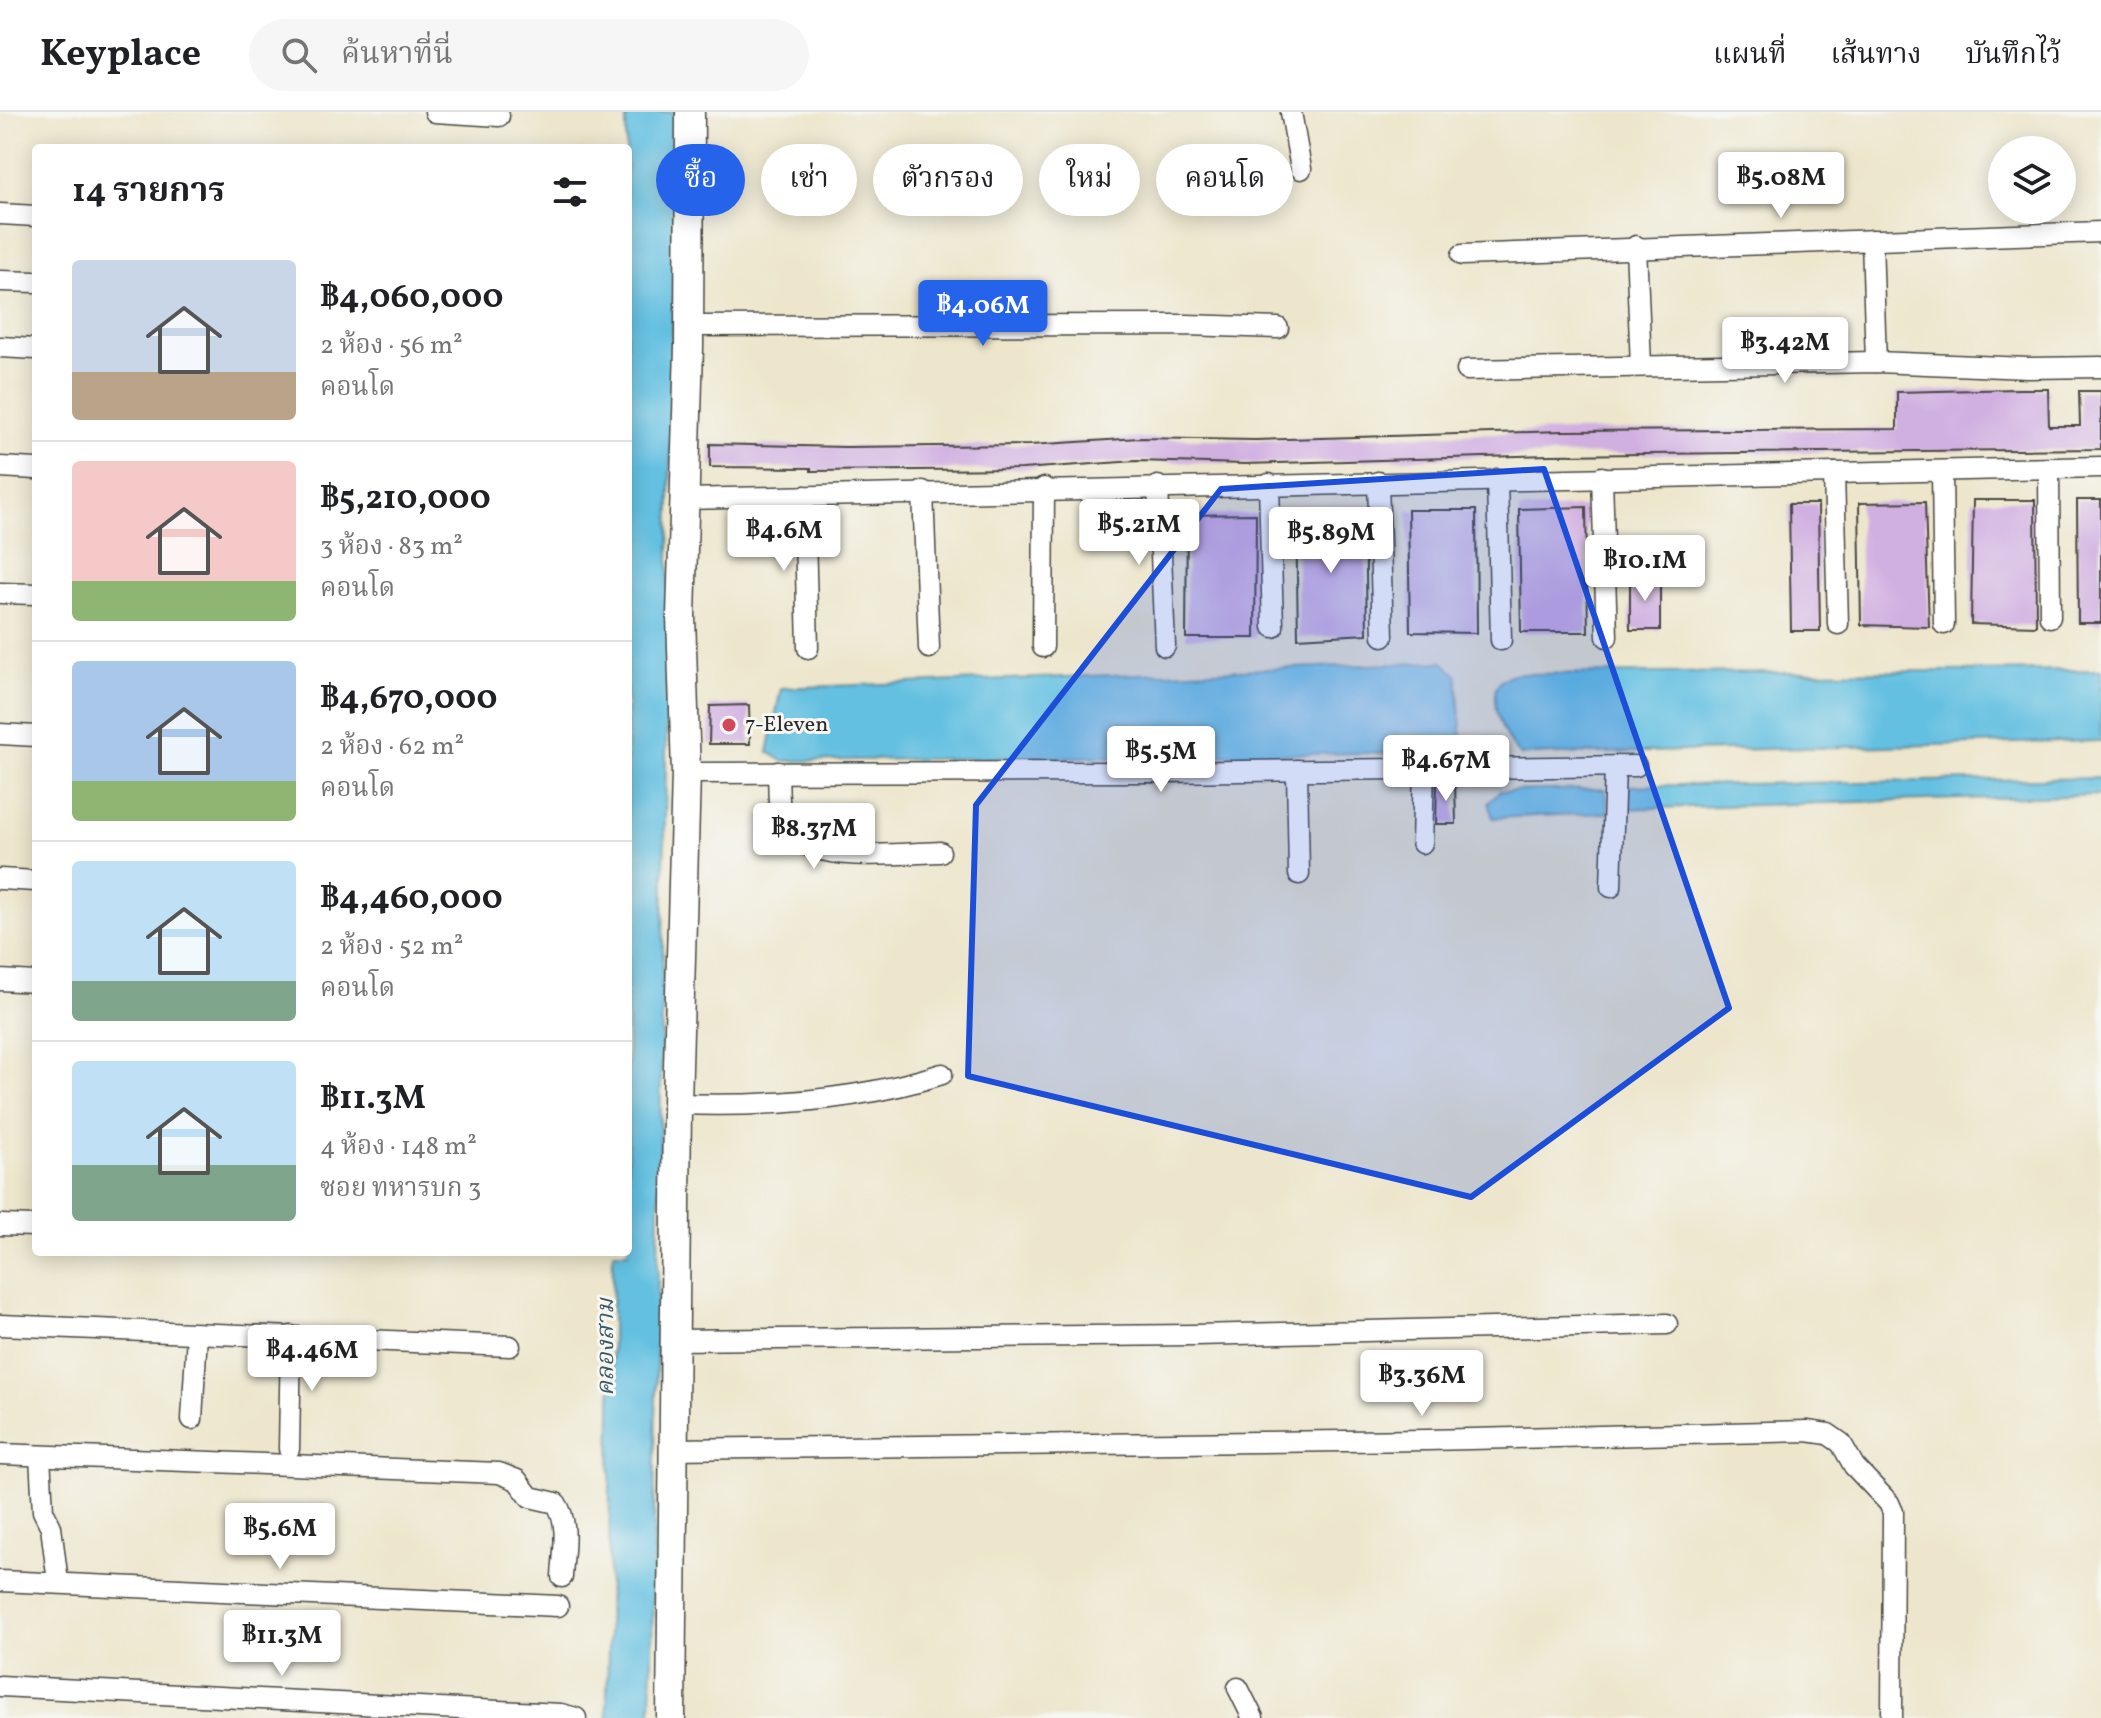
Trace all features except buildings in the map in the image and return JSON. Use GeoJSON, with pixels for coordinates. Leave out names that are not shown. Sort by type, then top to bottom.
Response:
{"type":"FeatureCollection","features":[{"type":"Feature","properties":{"kind":"street"},"geometry":{"type":"LineString","coordinates":[[435,112],[499,116]]}},
{"type":"Feature","properties":{"kind":"street"},"geometry":{"type":"LineString","coordinates":[[671,1718],[671,1449],[686,773],[681,616],[689,326],[690,112]]}},
{"type":"Feature","properties":{"kind":"street"},"geometry":{"type":"LineString","coordinates":[[1291,112],[1301,169]]}},
{"type":"Feature","properties":{"kind":"street"},"geometry":{"type":"LineString","coordinates":[[0,214],[32,216]]}},
{"type":"Feature","properties":{"kind":"street"},"geometry":{"type":"LineString","coordinates":[[1462,255],[1636,246],[2101,232]]}},
{"type":"Feature","properties":{"kind":"street"},"geometry":{"type":"LineString","coordinates":[[1872,240],[1876,362]]}},
{"type":"Feature","properties":{"kind":"street"},"geometry":{"type":"LineString","coordinates":[[1636,246],[1641,366]]}},
{"type":"Feature","properties":{"kind":"street"},"geometry":{"type":"LineString","coordinates":[[0,281],[32,282]]}},
{"type":"Feature","properties":{"kind":"street"},"geometry":{"type":"LineString","coordinates":[[689,326],[1198,325],[1278,328]]}},
{"type":"Feature","properties":{"kind":"street"},"geometry":{"type":"LineString","coordinates":[[0,347],[32,349]]}},
{"type":"Feature","properties":{"kind":"street"},"geometry":{"type":"LineString","coordinates":[[1467,370],[1876,362],[2028,368],[2101,367]]}},
{"type":"Feature","properties":{"kind":"street"},"geometry":{"type":"LineString","coordinates":[[0,467],[32,469]]}},
{"type":"Feature","properties":{"kind":"street"},"geometry":{"type":"LineString","coordinates":[[684,499],[1044,488],[2101,467]]}},
{"type":"Feature","properties":{"kind":"street"},"geometry":{"type":"LineString","coordinates":[[2049,469],[2050,617]]}},
{"type":"Feature","properties":{"kind":"street"},"geometry":{"type":"LineString","coordinates":[[1942,471],[1944,624]]}},
{"type":"Feature","properties":{"kind":"street"},"geometry":{"type":"LineString","coordinates":[[1834,473],[1838,624]]}},
{"type":"Feature","properties":{"kind":"street"},"geometry":{"type":"LineString","coordinates":[[1602,477],[1607,637]]}},
{"type":"Feature","properties":{"kind":"street"},"geometry":{"type":"LineString","coordinates":[[1497,479],[1501,640]]}},
{"type":"Feature","properties":{"kind":"street"},"geometry":{"type":"LineString","coordinates":[[1378,482],[1383,636]]}},
{"type":"Feature","properties":{"kind":"street"},"geometry":{"type":"LineString","coordinates":[[1269,484],[1273,627]]}},
{"type":"Feature","properties":{"kind":"street"},"geometry":{"type":"LineString","coordinates":[[1158,486],[1165,646]]}},
{"type":"Feature","properties":{"kind":"street"},"geometry":{"type":"LineString","coordinates":[[1043,647],[1044,488]]}},
{"type":"Feature","properties":{"kind":"street"},"geometry":{"type":"LineString","coordinates":[[923,491],[929,648]]}},
{"type":"Feature","properties":{"kind":"street"},"geometry":{"type":"LineString","coordinates":[[804,496],[808,648]]}},
{"type":"Feature","properties":{"kind":"street"},"geometry":{"type":"LineString","coordinates":[[0,593],[32,594]]}},
{"type":"Feature","properties":{"kind":"street"},"geometry":{"type":"LineString","coordinates":[[0,734],[32,736]]}},
{"type":"Feature","properties":{"kind":"street"},"geometry":{"type":"LineString","coordinates":[[686,773],[1625,766],[1611,887]]}},
{"type":"Feature","properties":{"kind":"street"},"geometry":{"type":"LineString","coordinates":[[1422,843],[1424,768]]}},
{"type":"Feature","properties":{"kind":"street"},"geometry":{"type":"LineString","coordinates":[[1297,770],[1299,874]]}},
{"type":"Feature","properties":{"kind":"street"},"geometry":{"type":"LineString","coordinates":[[778,772],[784,826],[794,838],[811,848],[841,854],[940,852]]}},
{"type":"Feature","properties":{"kind":"street"},"geometry":{"type":"LineString","coordinates":[[0,879],[32,881]]}},
{"type":"Feature","properties":{"kind":"street"},"geometry":{"type":"LineString","coordinates":[[0,980],[32,982]]}},
{"type":"Feature","properties":{"kind":"street"},"geometry":{"type":"LineString","coordinates":[[677,1104],[741,1106],[831,1097],[913,1083],[942,1074]]}},
{"type":"Feature","properties":{"kind":"street"},"geometry":{"type":"LineString","coordinates":[[0,1225],[32,1226]]}},
{"type":"Feature","properties":{"kind":"street"},"geometry":{"type":"LineString","coordinates":[[673,1340],[1195,1335],[1667,1324]]}},
{"type":"Feature","properties":{"kind":"street"},"geometry":{"type":"LineString","coordinates":[[0,1325],[510,1346]]}},
{"type":"Feature","properties":{"kind":"street"},"geometry":{"type":"LineString","coordinates":[[192,1419],[197,1334]]}},
{"type":"Feature","properties":{"kind":"street"},"geometry":{"type":"LineString","coordinates":[[289,1449],[291,1336]]}},
{"type":"Feature","properties":{"kind":"street"},"geometry":{"type":"LineString","coordinates":[[671,1449],[1427,1440],[1807,1431],[1828,1434],[1841,1443],[1854,1466],[1889,1503],[1893,1512],[1892,1718]]}},
{"type":"Feature","properties":{"kind":"street"},"geometry":{"type":"LineString","coordinates":[[0,1454],[499,1473],[517,1480],[530,1497],[556,1503],[561,1509],[565,1520],[562,1577]]}},
{"type":"Feature","properties":{"kind":"street"},"geometry":{"type":"LineString","coordinates":[[40,1456],[43,1511],[51,1527],[58,1582]]}},
{"type":"Feature","properties":{"kind":"street"},"geometry":{"type":"LineString","coordinates":[[0,1581],[558,1606]]}},
{"type":"Feature","properties":{"kind":"street"},"geometry":{"type":"LineString","coordinates":[[0,1686],[568,1716]]}},
{"type":"Feature","properties":{"kind":"street"},"geometry":{"type":"LineString","coordinates":[[1238,1688],[1253,1718]]}},
{"type":"Feature","properties":{"kind":"highlighted area"},"geometry":{"type":"Polygon","coordinates":[[[1544,469],[1729,1008],[1471,1197],[968,1076],[976,805],[1221,489],[1544,469]]]}},
{"type":"Feature","properties":{"kind":"water"},"geometry":{"type":"Polygon","coordinates":[[[626,112],[676,112],[676,144],[656,144],[656,216],[674,216],[651,1718],[607,1718],[613,1256],[632,1256],[632,144],[626,144],[626,112]]]}},
{"type":"Feature","properties":{"kind":"water"},"geometry":{"type":"Polygon","coordinates":[[[1443,662],[1457,675],[1462,743],[1445,752],[783,761],[768,752],[781,688],[1443,662]]]}},
{"type":"Feature","properties":{"kind":"water"},"geometry":{"type":"Polygon","coordinates":[[[2101,670],[2101,741],[1520,755],[1502,726],[1495,700],[1497,686],[1512,674],[2101,670]]]}},
{"type":"Feature","properties":{"kind":"water"},"geometry":{"type":"Polygon","coordinates":[[[2101,778],[2101,795],[1617,809],[1622,786],[2101,778]]]}},
{"type":"Feature","properties":{"kind":"water"},"geometry":{"type":"Polygon","coordinates":[[[1606,790],[1608,813],[1493,818],[1488,803],[1500,791],[1606,790]]]}},
{"type":"Feature","properties":{"kind":"place","name":"7-Eleven"},"geometry":{"type":"Point","coordinates":[729,725]}},
{"type":"Feature","properties":{"kind":"water label","name":"คลองสาม"},"geometry":{"type":"Point","coordinates":[607,1347]}}]}
